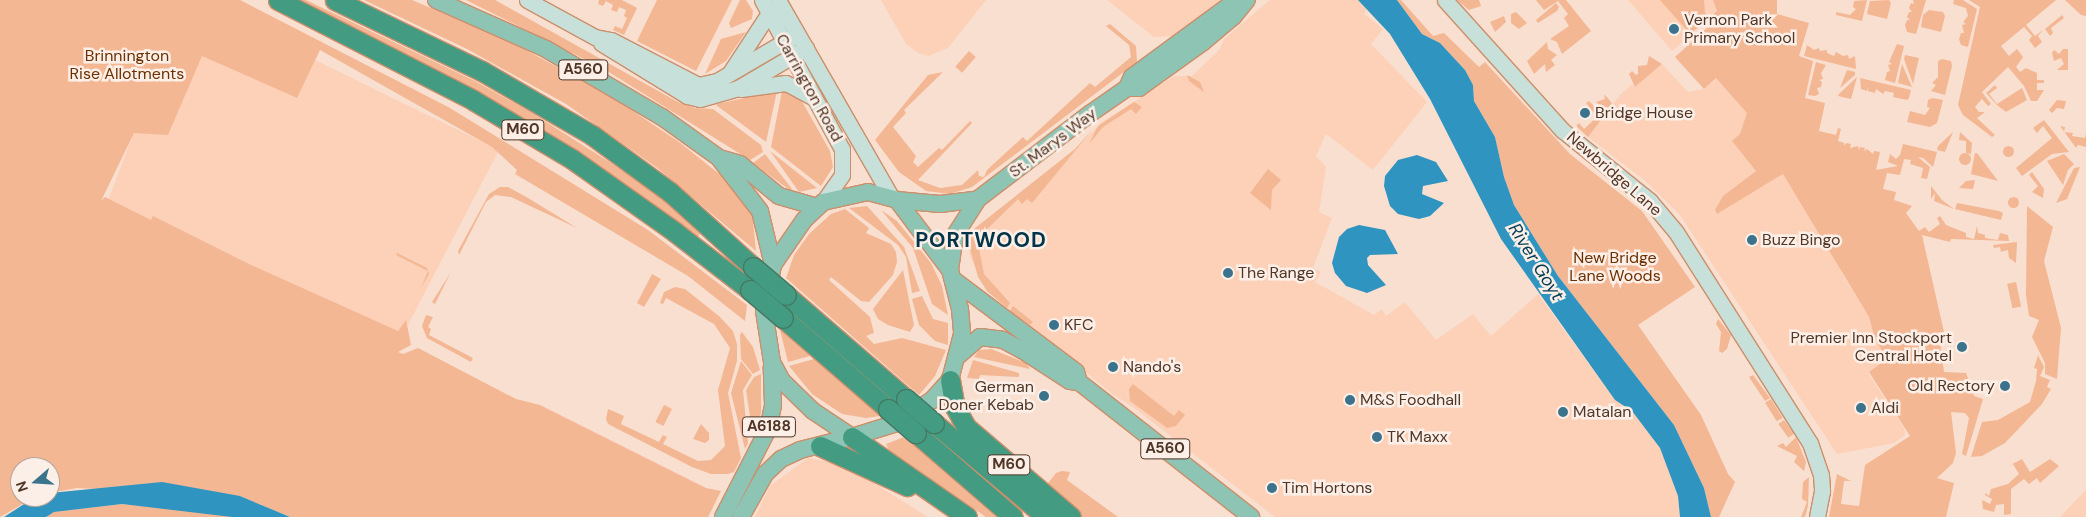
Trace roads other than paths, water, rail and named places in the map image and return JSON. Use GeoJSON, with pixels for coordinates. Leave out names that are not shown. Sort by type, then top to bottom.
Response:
{"type":"FeatureCollection","features":[{"type":"Feature","properties":{"kind":"highway","name":"M60"},"geometry":{"type":"LineString","coordinates":[[278,0],[473,100],[572,159],[675,232],[750,290],[1013,517]]}},
{"type":"Feature","properties":{"kind":"highway","name":"M60"},"geometry":{"type":"LineString","coordinates":[[335,0],[482,71],[592,135],[670,192],[906,399],[1046,517]]}},
{"type":"Feature","properties":{"kind":"highway","name":"M60"},"geometry":{"type":"LineString","coordinates":[[950,380],[955,407],[966,427],[1071,517]]}},
{"type":"Feature","properties":{"kind":"highway"},"geometry":{"type":"LineString","coordinates":[[852,437],[923,490],[967,517]]}},
{"type":"Feature","properties":{"kind":"highway"},"geometry":{"type":"LineString","coordinates":[[815,447],[902,484],[923,490]]}},
{"type":"Feature","properties":{"kind":"main road","name":"A560"},"geometry":{"type":"LineString","coordinates":[[436,0],[563,58],[662,117],[719,158],[760,211],[772,265]]}},
{"type":"Feature","properties":{"kind":"main road","name":"St. Marys Way"},"geometry":{"type":"LineString","coordinates":[[952,276],[955,235],[978,199],[1127,88],[1132,78],[1237,0]]}},
{"type":"Feature","properties":{"kind":"main road","name":"St. Marys Way"},"geometry":{"type":"LineString","coordinates":[[1127,88],[1139,88],[1202,42],[1233,17],[1247,0]]}},
{"type":"Feature","properties":{"kind":"main road","name":"A560"},"geometry":{"type":"LineString","coordinates":[[719,158],[740,164],[779,196],[820,205]]}},
{"type":"Feature","properties":{"kind":"main road","name":"St. Marys Way"},"geometry":{"type":"LineString","coordinates":[[820,205],[868,192],[895,199],[940,204],[978,199]]}},
{"type":"Feature","properties":{"kind":"main road"},"geometry":{"type":"LineString","coordinates":[[815,447],[908,418],[932,400],[950,380],[958,356],[962,334],[952,276],[895,199]]}},
{"type":"Feature","properties":{"kind":"main road"},"geometry":{"type":"LineString","coordinates":[[820,205],[794,232],[772,265],[764,311],[772,362],[793,393],[852,437]]}},
{"type":"Feature","properties":{"kind":"main road","name":"A560"},"geometry":{"type":"LineString","coordinates":[[952,276],[1071,368],[1079,382],[1251,517]]}},
{"type":"Feature","properties":{"kind":"main road","name":"A560"},"geometry":{"type":"LineString","coordinates":[[958,356],[973,341],[988,337],[1003,340],[1070,381],[1079,382]]}},
{"type":"Feature","properties":{"kind":"main road","name":"A6188"},"geometry":{"type":"LineString","coordinates":[[723,517],[768,429],[773,405],[772,362]]}},
{"type":"Feature","properties":{"kind":"main road","name":"A6188"},"geometry":{"type":"LineString","coordinates":[[741,517],[772,465],[815,447]]}},
{"type":"Feature","properties":{"kind":"street"},"geometry":{"type":"LineString","coordinates":[[528,0],[595,37],[611,40],[694,84],[710,84],[791,38]]}},
{"type":"Feature","properties":{"kind":"street","name":"Carrington Road"},"geometry":{"type":"LineString","coordinates":[[778,0],[791,38]]}},
{"type":"Feature","properties":{"kind":"street","name":"Newbridge Lane"},"geometry":{"type":"LineString","coordinates":[[1445,0],[1562,130],[1643,194],[1667,221],[1798,422],[1820,469],[1822,491],[1817,517]]}},
{"type":"Feature","properties":{"kind":"street"},"geometry":{"type":"LineString","coordinates":[[728,75],[765,6]]}},
{"type":"Feature","properties":{"kind":"street","name":"Carrington Road"},"geometry":{"type":"LineString","coordinates":[[765,6],[791,38],[895,199]]}},
{"type":"Feature","properties":{"kind":"street"},"geometry":{"type":"LineString","coordinates":[[595,37],[606,49],[686,96],[708,99],[738,88],[799,52]]}},
{"type":"Feature","properties":{"kind":"street","name":"Carrington Road"},"geometry":{"type":"LineString","coordinates":[[799,52],[814,98],[843,156],[842,175],[820,205]]}},
{"type":"Feature","properties":{"kind":"street"},"geometry":{"type":"LineString","coordinates":[[738,88],[786,83],[814,98]]}},
{"type":"Feature","properties":{"kind":"water","name":"River Goyt"},"geometry":{"type":"Polygon","coordinates":[[[1358,0],[1397,0],[1422,34],[1440,43],[1465,70],[1473,85],[1474,101],[1495,137],[1504,177],[1514,205],[1558,276],[1674,425],[1704,488],[1711,517],[1680,517],[1678,496],[1660,448],[1632,411],[1615,400],[1501,239],[1430,99],[1390,34],[1358,0]]]}},
{"type":"Feature","properties":{"kind":"water"},"geometry":{"type":"Polygon","coordinates":[[[1417,155],[1436,162],[1448,181],[1423,186],[1422,194],[1444,203],[1430,216],[1419,219],[1398,214],[1390,206],[1384,186],[1385,176],[1398,160],[1417,155]]]}},
{"type":"Feature","properties":{"kind":"water"},"geometry":{"type":"Polygon","coordinates":[[[1359,225],[1385,230],[1398,254],[1370,255],[1367,258],[1368,265],[1386,285],[1367,293],[1346,286],[1335,273],[1332,263],[1339,237],[1347,229],[1359,225]]]}},
{"type":"Feature","properties":{"kind":"water"},"geometry":{"type":"Polygon","coordinates":[[[162,482],[240,496],[290,517],[232,517],[122,504],[54,512],[46,517],[4,517],[20,507],[60,507],[60,492],[162,482]]]}},
{"type":"Feature","properties":{"kind":"place","name":"Vernon Park Primary School"},"geometry":{"type":"Point","coordinates":[1674,29]}},
{"type":"Feature","properties":{"kind":"place","name":"Bridge House"},"geometry":{"type":"Point","coordinates":[1585,113]}},
{"type":"Feature","properties":{"kind":"place","name":"Buzz Bingo"},"geometry":{"type":"Point","coordinates":[1752,240]}},
{"type":"Feature","properties":{"kind":"place","name":"The Range"},"geometry":{"type":"Point","coordinates":[1228,273]}},
{"type":"Feature","properties":{"kind":"place","name":"KFC"},"geometry":{"type":"Point","coordinates":[1054,325]}},
{"type":"Feature","properties":{"kind":"place","name":"Premier Inn Stockport Central Hotel"},"geometry":{"type":"Point","coordinates":[1962,347]}},
{"type":"Feature","properties":{"kind":"place","name":"Nando's"},"geometry":{"type":"Point","coordinates":[1113,367]}},
{"type":"Feature","properties":{"kind":"place","name":"Old Rectory"},"geometry":{"type":"Point","coordinates":[2005,386]}},
{"type":"Feature","properties":{"kind":"place","name":"German Doner Kebab"},"geometry":{"type":"Point","coordinates":[1044,396]}},
{"type":"Feature","properties":{"kind":"place","name":"M&S Foodhall"},"geometry":{"type":"Point","coordinates":[1350,400]}},
{"type":"Feature","properties":{"kind":"place","name":"Aldi"},"geometry":{"type":"Point","coordinates":[1861,408]}},
{"type":"Feature","properties":{"kind":"place","name":"Matalan"},"geometry":{"type":"Point","coordinates":[1563,412]}},
{"type":"Feature","properties":{"kind":"place","name":"TK Maxx"},"geometry":{"type":"Point","coordinates":[1377,437]}},
{"type":"Feature","properties":{"kind":"place","name":"Tim Hortons"},"geometry":{"type":"Point","coordinates":[1272,488]}},
{"type":"Feature","properties":{"kind":"district","name":"PORTWOOD"},"geometry":{"type":"Point","coordinates":[981,240]}},
{"type":"Feature","properties":{"kind":"park label","name":"Brinnington Rise Allotments"},"geometry":{"type":"Point","coordinates":[127,65]}},
{"type":"Feature","properties":{"kind":"park label","name":"New Bridge Lane Woods"},"geometry":{"type":"Point","coordinates":[1615,267]}}]}
